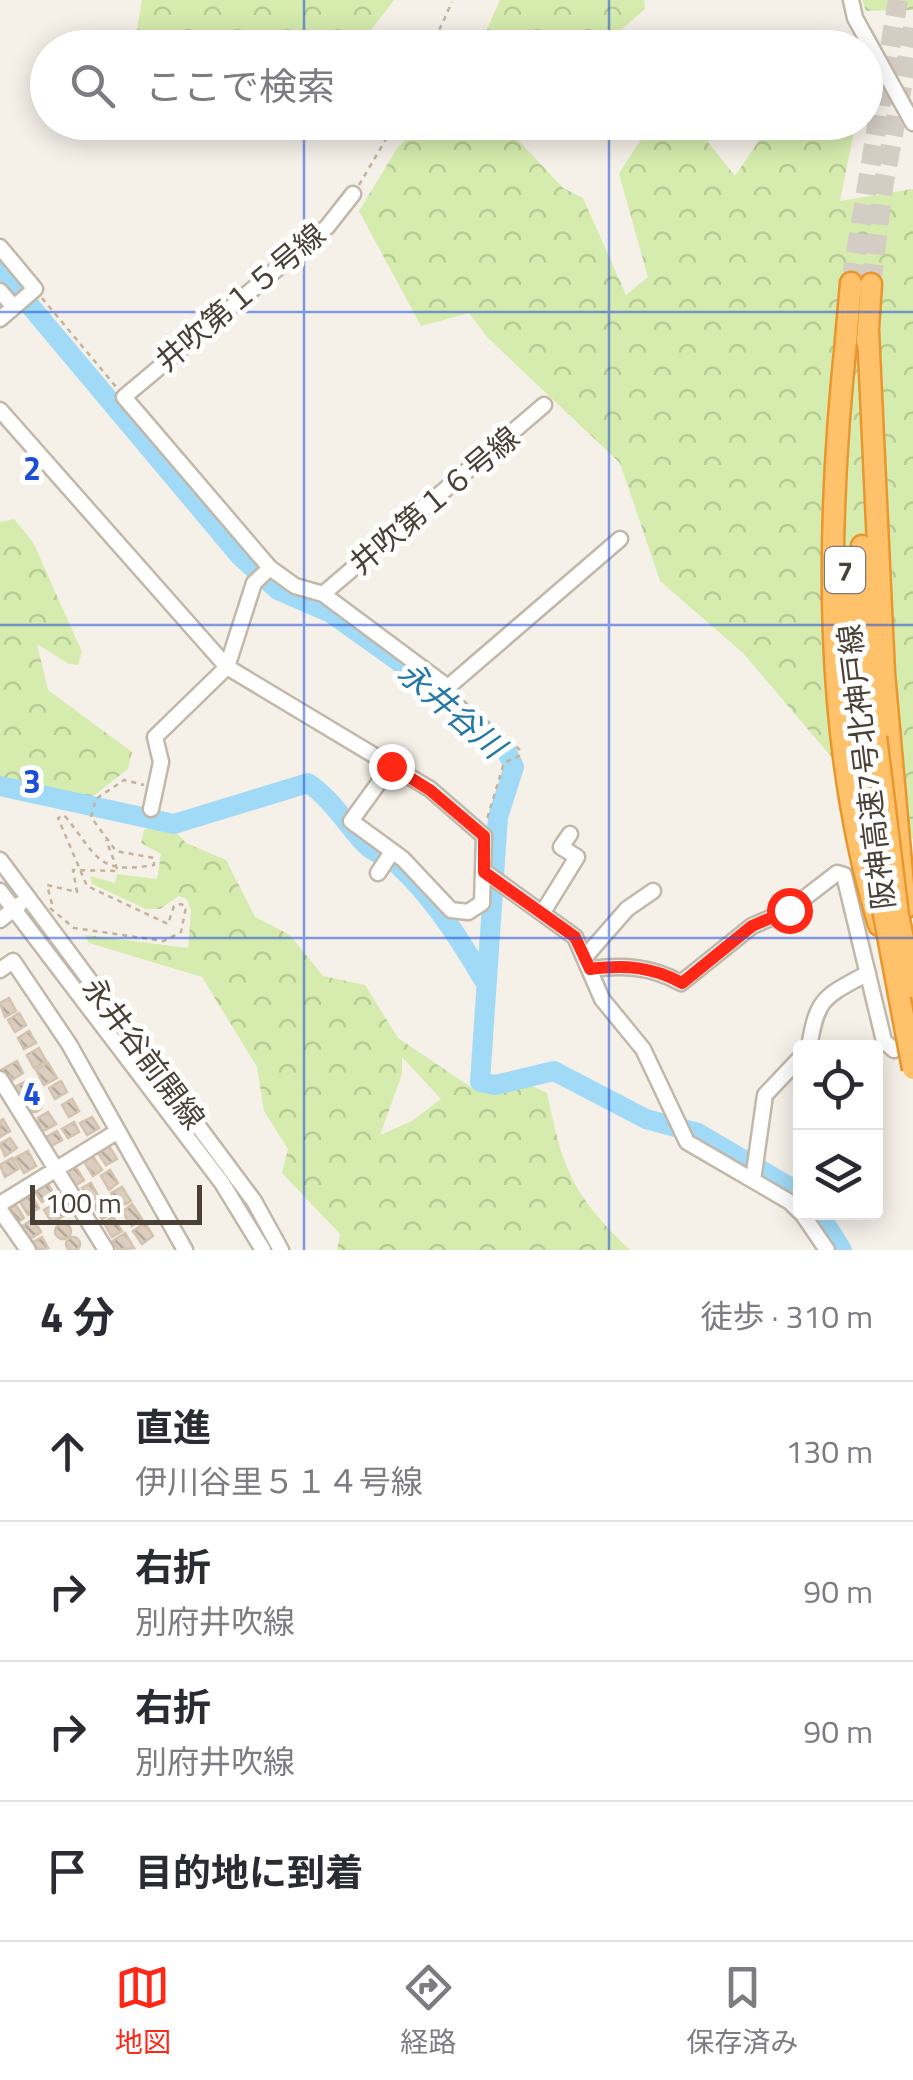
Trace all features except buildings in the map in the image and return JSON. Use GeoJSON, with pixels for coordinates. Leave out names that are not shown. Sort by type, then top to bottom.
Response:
{"type":"FeatureCollection","features":[{"type":"Feature","properties":{"kind":"highway","name":"阪神高速7号北神戸線"},"geometry":{"type":"LineString","coordinates":[[861,284],[843,456],[846,594],[873,856],[913,1069]]}},
{"type":"Feature","properties":{"kind":"highway","name":"阪神高速7号北神戸線"},"geometry":{"type":"LineString","coordinates":[[857,331],[862,525],[876,737],[898,914],[913,986]]}},
{"type":"Feature","properties":{"kind":"highway"},"geometry":{"type":"LineString","coordinates":[[857,331],[913,1010]]}},
{"type":"Feature","properties":{"kind":"highway"},"geometry":{"type":"LineString","coordinates":[[857,331],[836,432],[832,566],[844,730],[864,876],[912,1046]]}},
{"type":"Feature","properties":{"kind":"street"},"geometry":{"type":"LineString","coordinates":[[851,0],[862,30]]}},
{"type":"Feature","properties":{"kind":"street"},"geometry":{"type":"LineString","coordinates":[[883,69],[913,123]]}},
{"type":"Feature","properties":{"kind":"street","name":"井吹第１５号線"},"geometry":{"type":"LineString","coordinates":[[124,396],[327,227],[353,194]]}},
{"type":"Feature","properties":{"kind":"street"},"geometry":{"type":"LineString","coordinates":[[0,247],[33,291],[0,319]]}},
{"type":"Feature","properties":{"kind":"street"},"geometry":{"type":"LineString","coordinates":[[0,291],[16,306]]}},
{"type":"Feature","properties":{"kind":"street","name":"井吹第１６号線"},"geometry":{"type":"LineString","coordinates":[[124,396],[268,570],[295,586],[323,594],[448,687]]}},
{"type":"Feature","properties":{"kind":"street","name":"井吹第１６号線"},"geometry":{"type":"LineString","coordinates":[[323,594],[544,406]]}},
{"type":"Feature","properties":{"kind":"street"},"geometry":{"type":"LineString","coordinates":[[0,410],[228,667],[391,766],[430,790],[484,836],[482,902],[468,912],[451,910],[386,861],[351,821],[391,766]]}},
{"type":"Feature","properties":{"kind":"street"},"geometry":{"type":"LineString","coordinates":[[448,687],[620,540]]}},
{"type":"Feature","properties":{"kind":"street"},"geometry":{"type":"LineString","coordinates":[[151,809],[161,762],[155,736],[228,667],[254,583],[268,570]]}},
{"type":"Feature","properties":{"kind":"street"},"geometry":{"type":"LineString","coordinates":[[543,912],[577,857],[562,847],[570,834]]}},
{"type":"Feature","properties":{"kind":"street","name":"永井谷前開線"},"geometry":{"type":"LineString","coordinates":[[0,860],[28,897],[47,910],[254,1201],[281,1250]]}},
{"type":"Feature","properties":{"kind":"street"},"geometry":{"type":"LineString","coordinates":[[484,872],[575,937],[602,999],[643,1049],[687,1142],[754,1172],[793,1205]]}},
{"type":"Feature","properties":{"kind":"street"},"geometry":{"type":"LineString","coordinates":[[587,963],[662,972],[682,983],[752,926],[789,910],[837,874],[844,875],[884,1041],[894,1050],[912,1046]]}},
{"type":"Feature","properties":{"kind":"street","name":"永井谷前開線"},"geometry":{"type":"LineString","coordinates":[[0,891],[222,1183],[262,1250]]}},
{"type":"Feature","properties":{"kind":"street"},"geometry":{"type":"LineString","coordinates":[[587,963],[626,909],[653,891]]}},
{"type":"Feature","properties":{"kind":"street"},"geometry":{"type":"LineString","coordinates":[[0,920],[28,897]]}},
{"type":"Feature","properties":{"kind":"street"},"geometry":{"type":"LineString","coordinates":[[0,970],[13,961],[69,1044],[185,1250]]}},
{"type":"Feature","properties":{"kind":"street"},"geometry":{"type":"LineString","coordinates":[[810,1040],[815,1008],[824,997],[868,973]]}},
{"type":"Feature","properties":{"kind":"street"},"geometry":{"type":"LineString","coordinates":[[754,1172],[766,1095],[793,1066]]}},
{"type":"Feature","properties":{"kind":"street"},"geometry":{"type":"LineString","coordinates":[[0,1079],[106,1250]]}},
{"type":"Feature","properties":{"kind":"street"},"geometry":{"type":"LineString","coordinates":[[28,1250],[0,1207],[118,1130]]}},
{"type":"Feature","properties":{"kind":"street"},"geometry":{"type":"LineString","coordinates":[[806,1220],[827,1250]]}},
{"type":"Feature","properties":{"kind":"path"},"geometry":{"type":"LineString","coordinates":[[439,30],[452,2]]}},
{"type":"Feature","properties":{"kind":"path"},"geometry":{"type":"LineString","coordinates":[[353,194],[385,140]]}},
{"type":"Feature","properties":{"kind":"path"},"geometry":{"type":"LineString","coordinates":[[33,291],[124,396]]}},
{"type":"Feature","properties":{"kind":"path"},"geometry":{"type":"LineString","coordinates":[[448,687],[516,743],[519,756],[504,763],[484,836]]}},
{"type":"Feature","properties":{"kind":"path"},"geometry":{"type":"LineString","coordinates":[[118,871],[106,866],[64,814],[58,818],[79,867],[87,886],[168,924],[174,906],[180,904],[186,907],[181,932],[164,940],[74,928],[47,910],[46,885],[77,892],[73,870],[79,867],[113,874],[154,864],[154,858],[116,851],[91,817],[96,799],[124,780],[156,788]]}},
{"type":"Feature","properties":{"kind":"path"},"geometry":{"type":"LineString","coordinates":[[107,839],[104,842],[118,871]]}},
{"type":"Feature","properties":{"kind":"green space"},"geometry":{"type":"Polygon","coordinates":[[[142,0],[394,0],[371,30],[137,30],[142,0]]]}},
{"type":"Feature","properties":{"kind":"green space"},"geometry":{"type":"Polygon","coordinates":[[[500,0],[644,0],[645,9],[621,30],[487,30],[500,0]]]}},
{"type":"Feature","properties":{"kind":"green space"},"geometry":{"type":"Polygon","coordinates":[[[862,0],[913,0],[913,10],[866,11],[862,0]]]}},
{"type":"Feature","properties":{"kind":"green space"},"geometry":{"type":"Polygon","coordinates":[[[406,140],[520,140],[563,188],[583,198],[626,295],[648,277],[619,174],[642,140],[708,140],[735,176],[759,140],[852,140],[840,201],[913,189],[913,839],[874,807],[743,653],[660,581],[620,463],[488,338],[469,313],[421,326],[359,211],[406,140]]]}},
{"type":"Feature","properties":{"kind":"green space"},"geometry":{"type":"Polygon","coordinates":[[[14,519],[33,542],[82,652],[78,665],[69,664],[37,644],[48,690],[132,752],[128,769],[88,800],[0,780],[0,522],[14,519]]]}},
{"type":"Feature","properties":{"kind":"green space"},"geometry":{"type":"Polygon","coordinates":[[[144,830],[174,830],[186,843],[226,860],[255,917],[290,935],[323,976],[365,985],[398,1038],[472,1088],[506,1091],[532,1086],[547,1093],[573,1179],[595,1213],[630,1250],[337,1250],[340,1234],[282,1173],[288,1149],[264,1111],[257,1067],[202,977],[89,943],[85,935],[188,948],[191,911],[187,899],[179,896],[160,909],[146,909],[92,884],[90,876],[115,883],[117,874],[157,879],[161,854],[141,843],[144,830]],[[402,1057],[402,1074],[380,1135],[412,1121],[441,1099],[402,1057]]]}},
{"type":"Feature","properties":{"kind":"waterway","name":"永井谷川"},"geometry":{"type":"LineString","coordinates":[[0,270],[240,556],[278,590],[331,613],[422,678],[504,746],[514,767],[498,817],[480,1082],[495,1085],[554,1071],[646,1119],[698,1133],[793,1189]]}},
{"type":"Feature","properties":{"kind":"waterway"},"geometry":{"type":"LineString","coordinates":[[0,786],[174,824],[308,783],[332,804],[366,845],[395,863],[423,891],[483,979]]}},
{"type":"Feature","properties":{"kind":"waterway","name":"永井谷川"},"geometry":{"type":"LineString","coordinates":[[823,1220],[842,1250]]}},
{"type":"Feature","properties":{"kind":"tunnel"},"geometry":{"type":"LineString","coordinates":[[883,90],[898,0]]}},
{"type":"Feature","properties":{"kind":"tunnel"},"geometry":{"type":"LineString","coordinates":[[871,284],[883,188],[913,28]]}},
{"type":"Feature","properties":{"kind":"tunnel"},"geometry":{"type":"LineString","coordinates":[[851,283],[875,140]]}},
{"type":"Feature","properties":{"kind":"route"},"geometry":{"type":"LineString","coordinates":[[391,766],[430,790],[484,836],[484,872],[575,937],[590,969],[623,966],[662,972],[682,983],[752,926],[789,910]]}}]}
